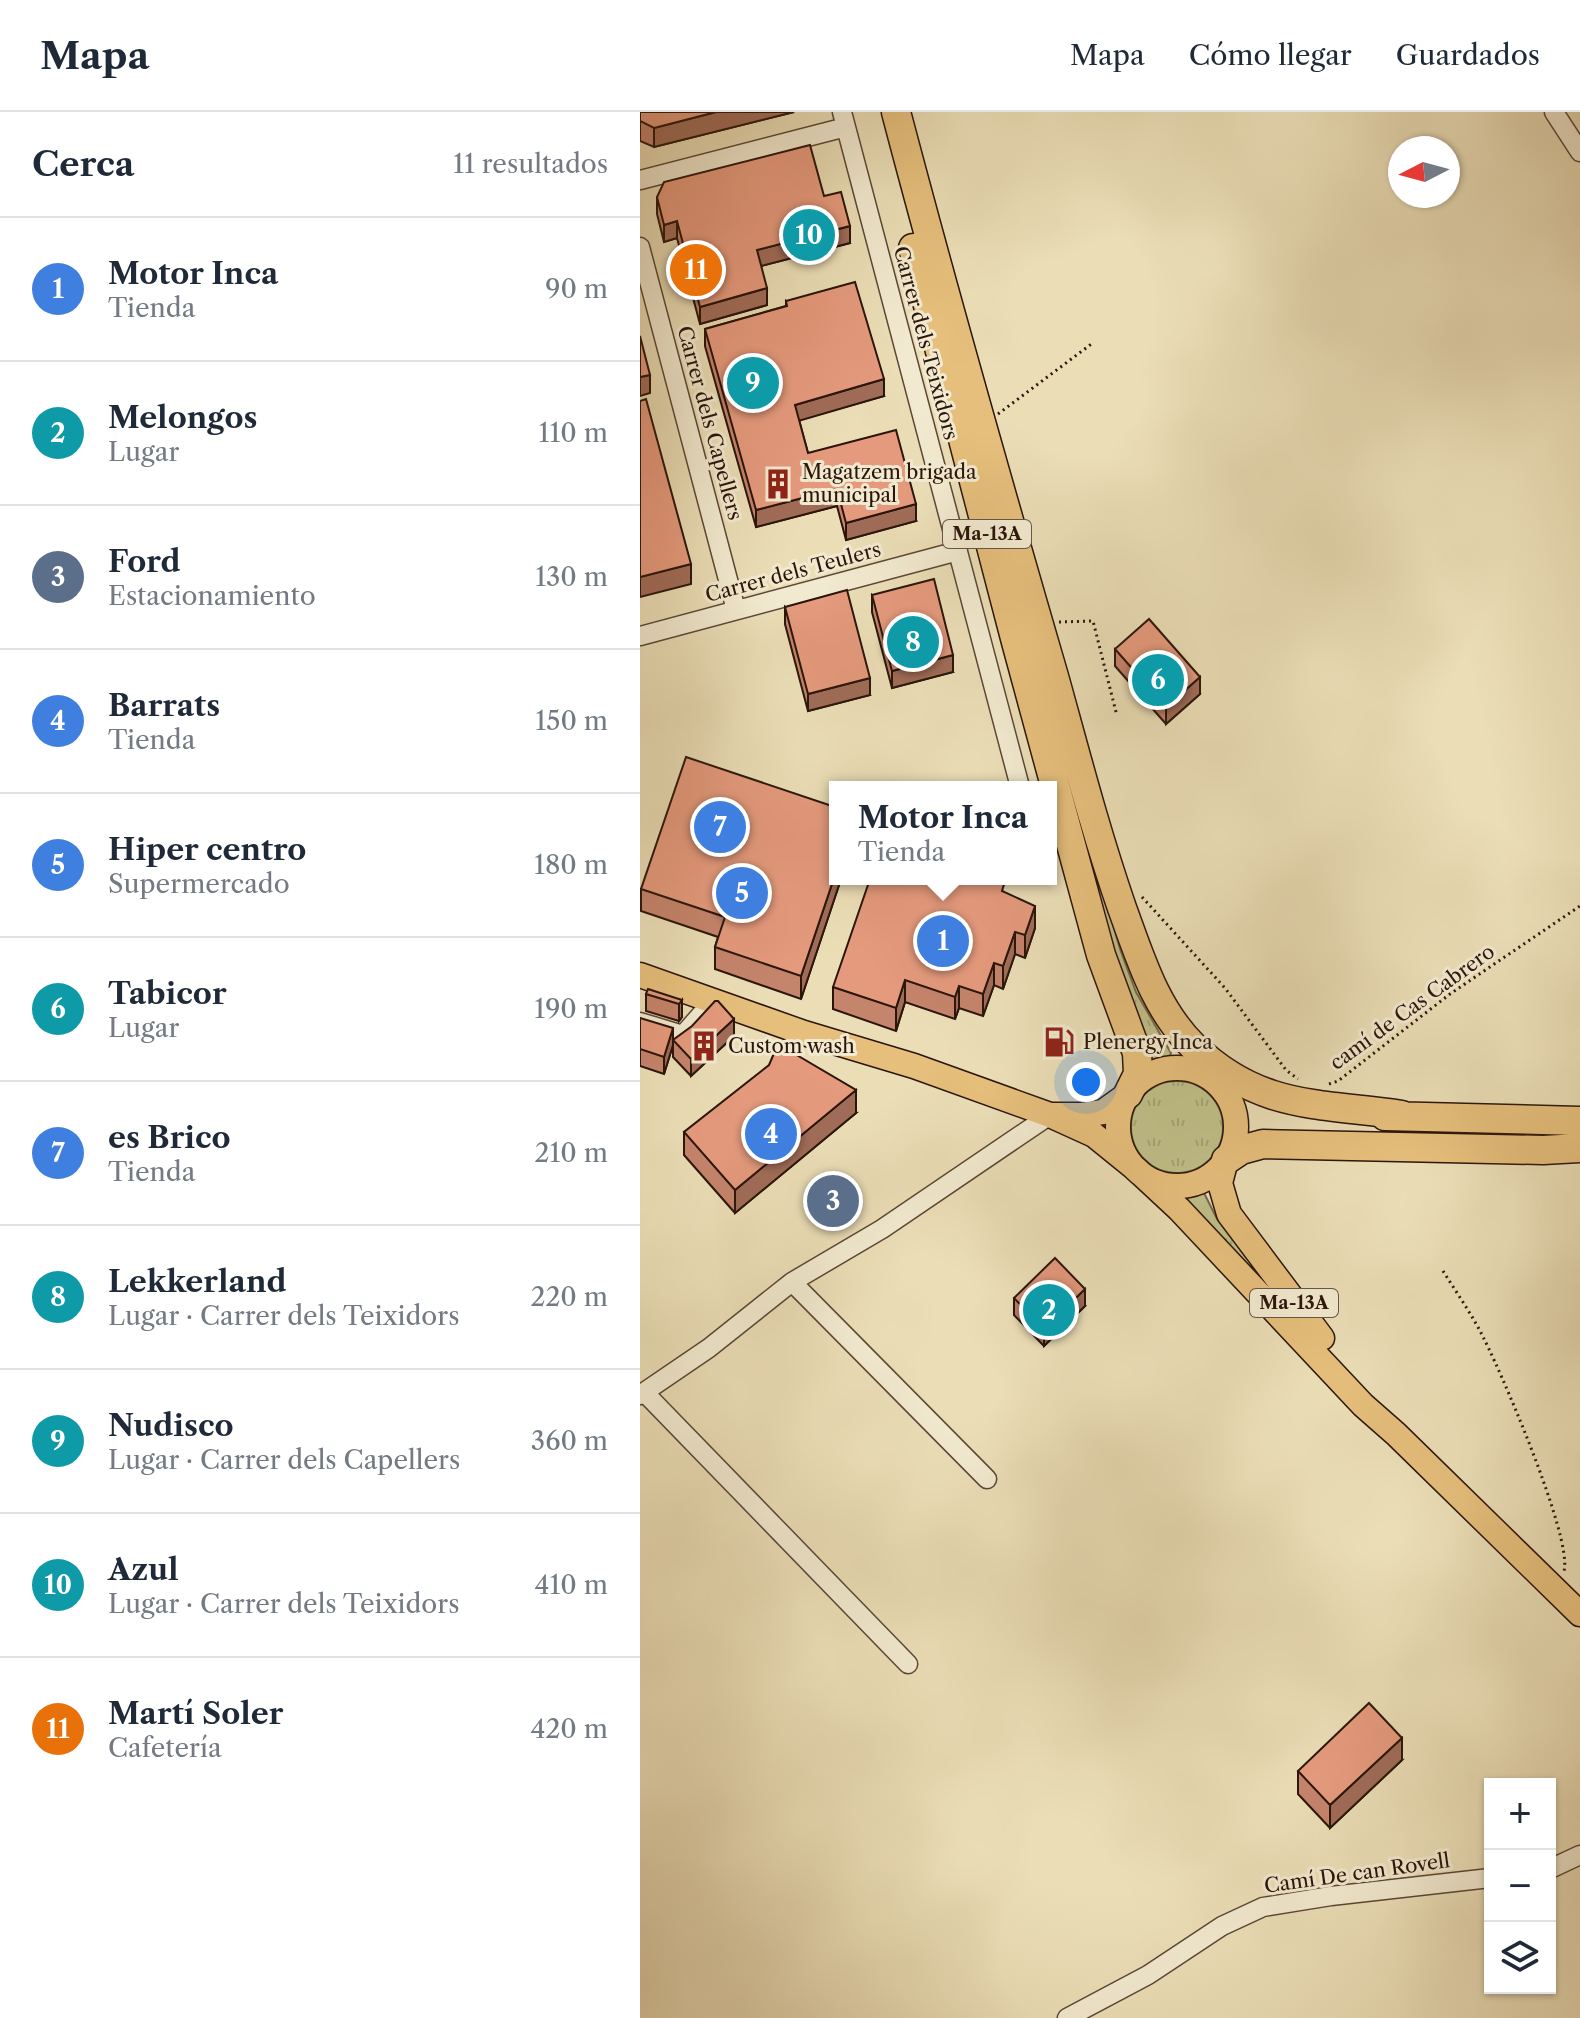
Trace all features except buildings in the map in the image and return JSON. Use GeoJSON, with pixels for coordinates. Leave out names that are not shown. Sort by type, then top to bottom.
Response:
{"type":"FeatureCollection","features":[{"type":"Feature","properties":{"kind":"highway","name":"Ma-13A"},"geometry":{"type":"LineString","coordinates":[[878,112],[1050,781]]}},
{"type":"Feature","properties":{"kind":"highway","name":"Ma-13A"},"geometry":{"type":"LineString","coordinates":[[896,112],[1111,876]]}},
{"type":"Feature","properties":{"kind":"highway","name":"Ma-13A"},"geometry":{"type":"LineString","coordinates":[[1057,806],[1101,955],[1137,1053],[1138,1074],[1128,1094]]}},
{"type":"Feature","properties":{"kind":"highway"},"geometry":{"type":"LineString","coordinates":[[1111,876],[1156,997],[1175,1026],[1215,1065],[1265,1093],[1291,1102],[1402,1115],[1580,1119]]}},
{"type":"Feature","properties":{"kind":"highway"},"geometry":{"type":"LineString","coordinates":[[1214,1082],[1247,1102],[1289,1113],[1361,1118],[1402,1115]]}},
{"type":"Feature","properties":{"kind":"highway"},"geometry":{"type":"LineString","coordinates":[[1226,1160],[1241,1150],[1263,1144],[1543,1150],[1580,1148]]}},
{"type":"Feature","properties":{"kind":"highway"},"geometry":{"type":"LineString","coordinates":[[1543,1150],[1580,1155]]}},
{"type":"Feature","properties":{"kind":"main road","name":"Ma-13A"},"geometry":{"type":"LineString","coordinates":[[1111,876],[1142,991],[1168,1035],[1230,1101],[1236,1126],[1220,1183],[1229,1214],[1307,1319],[1372,1397],[1396,1434]]}},
{"type":"Feature","properties":{"kind":"main road"},"geometry":{"type":"LineString","coordinates":[[640,975],[804,1033],[914,1066],[1050,1115],[1094,1135],[1136,1169],[1159,1183],[1185,1185],[1209,1177],[1226,1160]]}},
{"type":"Feature","properties":{"kind":"main road"},"geometry":{"type":"LineString","coordinates":[[1050,1115],[1103,1112],[1145,1077],[1168,1068],[1185,1068],[1214,1082]]}},
{"type":"Feature","properties":{"kind":"main road","name":"Ma-13A"},"geometry":{"type":"LineString","coordinates":[[1128,1094],[1119,1115],[1118,1132],[1122,1147],[1136,1169],[1241,1274],[1363,1405],[1580,1614]]}},
{"type":"Feature","properties":{"kind":"main road"},"geometry":{"type":"LineString","coordinates":[[1050,1115],[1115,1169],[1231,1278],[1337,1388],[1363,1405]]}},
{"type":"Feature","properties":{"kind":"street"},"geometry":{"type":"LineString","coordinates":[[1554,112],[1580,152]]}},
{"type":"Feature","properties":{"kind":"street"},"geometry":{"type":"LineString","coordinates":[[640,180],[844,119]]}},
{"type":"Feature","properties":{"kind":"street","name":"Carrer dels Teixidors"},"geometry":{"type":"LineString","coordinates":[[844,119],[1016,781]]}},
{"type":"Feature","properties":{"kind":"street","name":"Carrer dels Capellers"},"geometry":{"type":"LineString","coordinates":[[640,247],[736,610]]}},
{"type":"Feature","properties":{"kind":"street","name":"Carrer dels Teulers"},"geometry":{"type":"LineString","coordinates":[[640,636],[958,551]]}},
{"type":"Feature","properties":{"kind":"street"},"geometry":{"type":"LineString","coordinates":[[640,1022],[683,1035],[713,1001]]}},
{"type":"Feature","properties":{"kind":"street"},"geometry":{"type":"LineString","coordinates":[[908,1664],[642,1394],[709,1348],[792,1282],[882,1229],[1050,1115]]}},
{"type":"Feature","properties":{"kind":"street"},"geometry":{"type":"LineString","coordinates":[[792,1282],[987,1479]]}},
{"type":"Feature","properties":{"kind":"street"},"geometry":{"type":"LineString","coordinates":[[1556,1866],[1580,1855]]}},
{"type":"Feature","properties":{"kind":"street","name":"Camí De can Rovell"},"geometry":{"type":"LineString","coordinates":[[1067,2018],[1148,1975],[1222,1926],[1263,1907],[1484,1879]]}},
{"type":"Feature","properties":{"kind":"path"},"geometry":{"type":"LineString","coordinates":[[983,426],[1094,342]]}},
{"type":"Feature","properties":{"kind":"path"},"geometry":{"type":"LineString","coordinates":[[1038,623],[1093,621],[1117,716]]}},
{"type":"Feature","properties":{"kind":"path"},"geometry":{"type":"LineString","coordinates":[[1137,892],[1225,988],[1286,1070],[1300,1080]]}},
{"type":"Feature","properties":{"kind":"path","name":"camí de Cas Cabrero"},"geometry":{"type":"LineString","coordinates":[[1321,1084],[1338,1081],[1450,994],[1580,906]]}},
{"type":"Feature","properties":{"kind":"path"},"geometry":{"type":"LineString","coordinates":[[1443,1271],[1480,1330],[1539,1465],[1565,1554],[1565,1568],[1554,1588]]}},
{"type":"Feature","properties":{"kind":"green space"},"geometry":{"type":"Polygon","coordinates":[[[954,360],[1120,949],[1136,992],[1171,1053],[1169,1058],[1154,1061],[1150,1057],[1122,983],[954,360]]]}},
{"type":"Feature","properties":{"kind":"green space"},"geometry":{"type":"Polygon","coordinates":[[[1177,1081],[1195,1085],[1209,1095],[1219,1109],[1223,1127],[1219,1145],[1209,1159],[1195,1169],[1177,1173],[1159,1169],[1145,1159],[1135,1145],[1131,1127],[1135,1109],[1145,1095],[1159,1085],[1177,1081]]]}},
{"type":"Feature","properties":{"kind":"green space"},"geometry":{"type":"Polygon","coordinates":[[[1203,1191],[1217,1219],[1269,1287],[1181,1197],[1203,1191]]]}},
{"type":"Feature","properties":{"kind":"place","name":"Azul"},"geometry":{"type":"Point","coordinates":[809,235]}},
{"type":"Feature","properties":{"kind":"place","name":"Martí Soler"},"geometry":{"type":"Point","coordinates":[696,270]}},
{"type":"Feature","properties":{"kind":"place","name":"Nudisco"},"geometry":{"type":"Point","coordinates":[753,383]}},
{"type":"Feature","properties":{"kind":"place","name":"Magatzem brigada municipal"},"geometry":{"type":"Point","coordinates":[778,484]}},
{"type":"Feature","properties":{"kind":"place","name":"Lekkerland"},"geometry":{"type":"Point","coordinates":[913,642]}},
{"type":"Feature","properties":{"kind":"place","name":"Tabicor"},"geometry":{"type":"Point","coordinates":[1158,680]}},
{"type":"Feature","properties":{"kind":"place","name":"es Brico"},"geometry":{"type":"Point","coordinates":[720,827]}},
{"type":"Feature","properties":{"kind":"place","name":"Hiper centro"},"geometry":{"type":"Point","coordinates":[742,893]}},
{"type":"Feature","properties":{"kind":"place","name":"Motor Inca"},"geometry":{"type":"Point","coordinates":[943,941]}},
{"type":"Feature","properties":{"kind":"place","name":"Plenergy Inca"},"geometry":{"type":"Point","coordinates":[1059,1042]}},
{"type":"Feature","properties":{"kind":"place","name":"Custom wash"},"geometry":{"type":"Point","coordinates":[704,1046]}},
{"type":"Feature","properties":{"kind":"place","name":"Barrats"},"geometry":{"type":"Point","coordinates":[771,1134]}},
{"type":"Feature","properties":{"kind":"place","name":"Ford"},"geometry":{"type":"Point","coordinates":[833,1201]}},
{"type":"Feature","properties":{"kind":"place","name":"Melongos"},"geometry":{"type":"Point","coordinates":[1049,1310]}}]}
